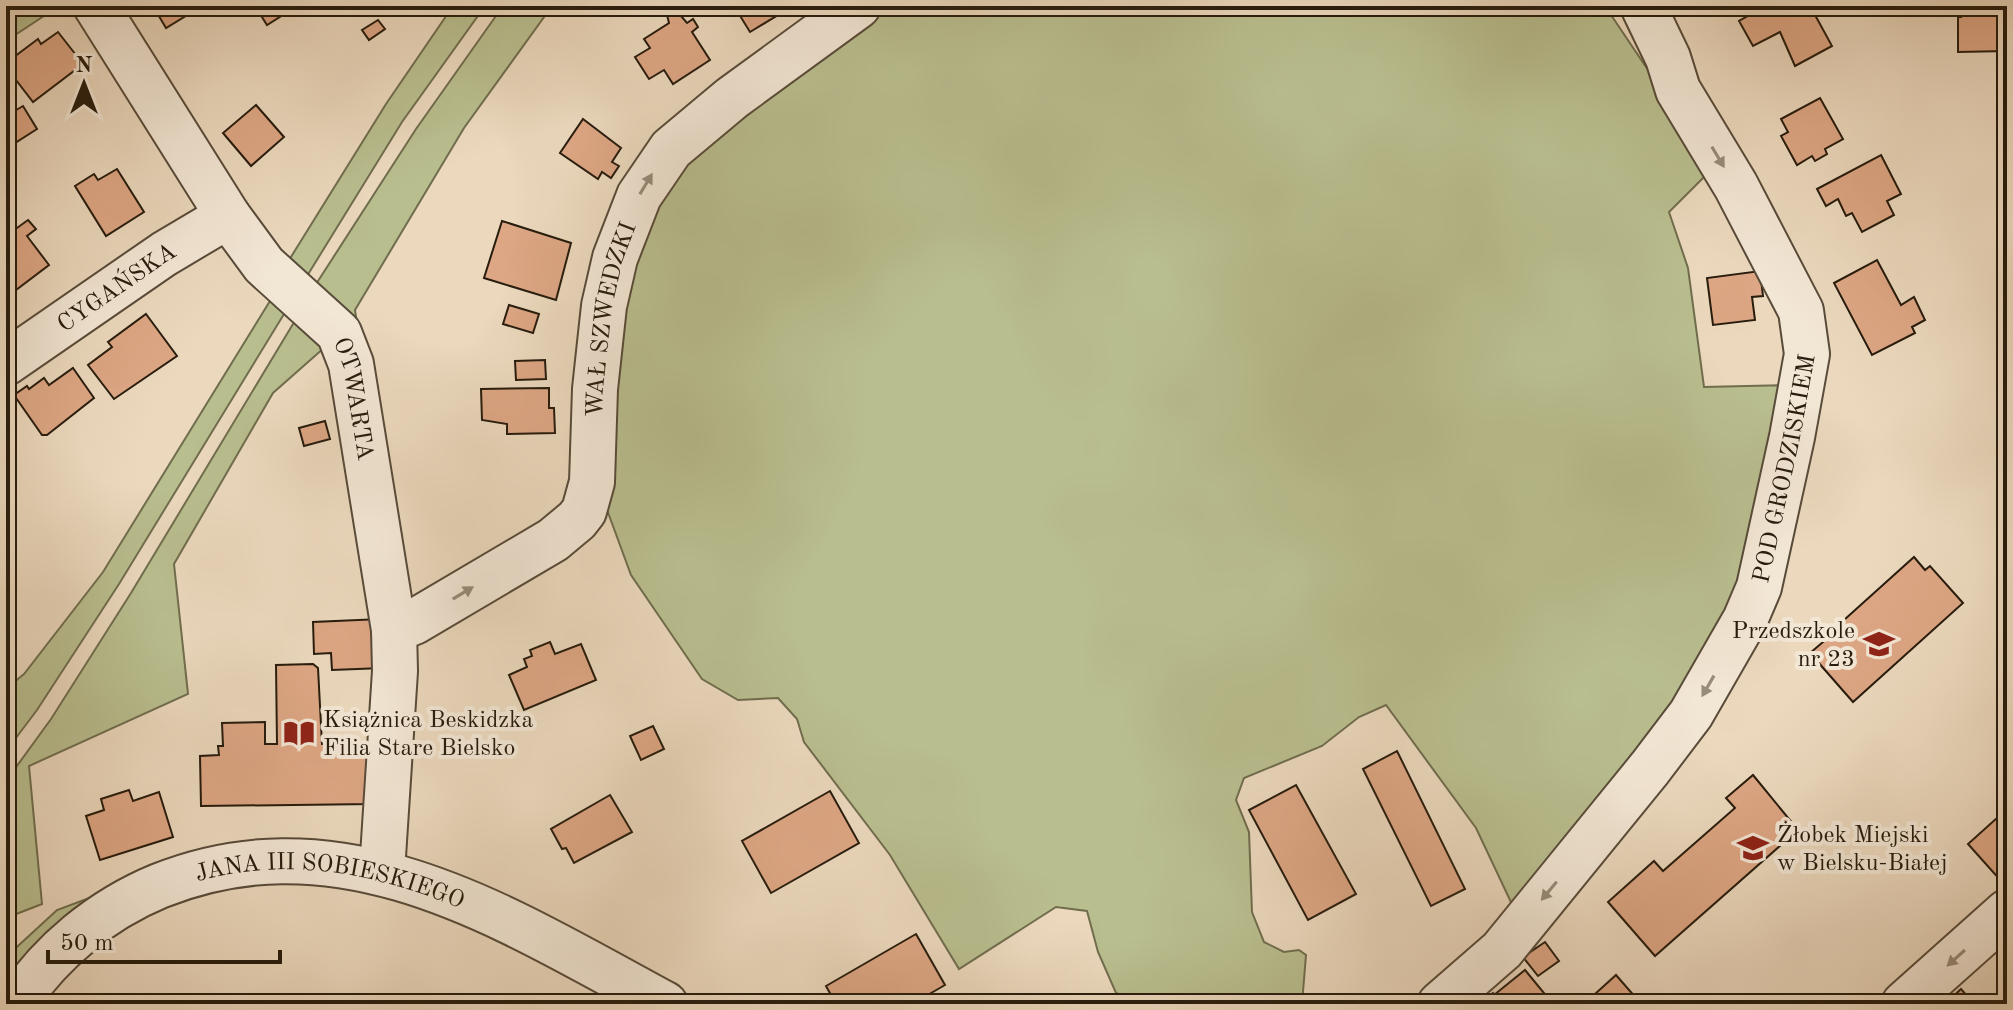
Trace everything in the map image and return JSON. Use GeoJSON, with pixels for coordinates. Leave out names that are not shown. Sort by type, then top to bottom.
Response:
{"type":"FeatureCollection","features":[{"type":"Feature","properties":{"kind":"street","name":"OTWARTA"},"geometry":{"type":"LineString","coordinates":[[96,6],[228,216],[264,265],[329,322],[346,347],[394,630],[395,671],[382,872]]}},
{"type":"Feature","properties":{"kind":"street","name":"WAŁ SZWEDZKI"},"geometry":{"type":"LineString","coordinates":[[394,630],[414,622],[553,540],[584,511],[592,482],[595,389],[604,306],[615,258],[639,196],[671,149],[732,98],[858,6]]}},
{"type":"Feature","properties":{"kind":"street"},"geometry":{"type":"LineString","coordinates":[[1612,6],[1651,65],[1678,90]]}},
{"type":"Feature","properties":{"kind":"street","name":"POD GRODZISKIEM"},"geometry":{"type":"LineString","coordinates":[[1440,1004],[1502,950],[1691,714],[1739,631],[1759,587],[1801,387],[1807,354],[1804,325],[1796,296],[1736,186],[1678,90],[1668,58],[1643,6]]}},
{"type":"Feature","properties":{"kind":"street","name":"CYGAŃSKA"},"geometry":{"type":"LineString","coordinates":[[6,363],[164,254],[228,216]]}},
{"type":"Feature","properties":{"kind":"street","name":"JANA III SOBIESKIEGO"},"geometry":{"type":"LineString","coordinates":[[16,1004],[32,980],[106,912],[175,880],[234,865],[283,860],[345,865],[382,872],[432,888],[513,922],[665,1004]]}},
{"type":"Feature","properties":{"kind":"street"},"geometry":{"type":"LineString","coordinates":[[1904,1004],[2007,912]]}},
{"type":"Feature","properties":{"kind":"green space"},"geometry":{"type":"Polygon","coordinates":[[[6,6],[59,6],[6,41],[6,6]]]}},
{"type":"Feature","properties":{"kind":"green space"},"geometry":{"type":"Polygon","coordinates":[[[453,6],[485,6],[402,122],[299,289],[281,273],[386,104],[453,6]]]}},
{"type":"Feature","properties":{"kind":"green space"},"geometry":{"type":"Polygon","coordinates":[[[503,6],[552,6],[464,128],[355,310],[360,345],[309,295],[416,129],[503,6]]]}},
{"type":"Feature","properties":{"kind":"green space"},"geometry":{"type":"Polygon","coordinates":[[[869,6],[1605,6],[1646,67],[1671,97],[1714,167],[1669,212],[1688,268],[1704,387],[1794,385],[1739,616],[1518,917],[1476,828],[1386,705],[1359,717],[1322,746],[1244,778],[1236,800],[1249,832],[1252,912],[1264,942],[1284,952],[1299,950],[1306,955],[1302,1004],[1215,1001],[1204,1004],[1148,1004],[1116,993],[1098,952],[1087,911],[1056,907],[959,969],[890,855],[804,742],[797,719],[778,698],[738,700],[702,679],[631,575],[606,507],[604,366],[664,170],[869,6]]]}},
{"type":"Feature","properties":{"kind":"green space"},"geometry":{"type":"Polygon","coordinates":[[[278,288],[292,301],[119,584],[37,710],[6,751],[6,689],[24,674],[103,572],[278,288]]]}},
{"type":"Feature","properties":{"kind":"green space"},"geometry":{"type":"Polygon","coordinates":[[[302,309],[333,340],[273,393],[174,564],[188,694],[29,766],[42,904],[6,918],[6,781],[51,719],[131,593],[302,309]]]}},
{"type":"Feature","properties":{"kind":"green space"},"geometry":{"type":"Polygon","coordinates":[[[124,885],[46,935],[6,977],[6,957],[57,910],[124,885]]]}},
{"type":"Feature","properties":{"kind":"building"},"geometry":{"type":"Polygon","coordinates":[[[153,6],[202,6],[166,28],[153,6]]]}},
{"type":"Feature","properties":{"kind":"building"},"geometry":{"type":"Polygon","coordinates":[[[255,6],[297,6],[267,25],[255,6]]]}},
{"type":"Feature","properties":{"kind":"building"},"geometry":{"type":"Polygon","coordinates":[[[734,6],[793,6],[750,32],[734,6]]]}},
{"type":"Feature","properties":{"kind":"building"},"geometry":{"type":"Polygon","coordinates":[[[1766,6],[1816,6],[1819,10],[1814,13],[1832,46],[1795,66],[1780,32],[1753,46],[1739,21],[1766,6]]]}},
{"type":"Feature","properties":{"kind":"building"},"geometry":{"type":"Polygon","coordinates":[[[1961,6],[1989,6],[1994,14],[2007,15],[2007,51],[1958,52],[1961,6]]]}},
{"type":"Feature","properties":{"kind":"building"},"geometry":{"type":"Polygon","coordinates":[[[675,9],[687,23],[693,19],[698,27],[692,32],[710,60],[673,84],[664,70],[649,79],[635,57],[650,48],[644,39],[669,23],[667,15],[675,9]]]}},
{"type":"Feature","properties":{"kind":"building"},"geometry":{"type":"Polygon","coordinates":[[[378,20],[385,29],[369,40],[362,30],[378,20]]]}},
{"type":"Feature","properties":{"kind":"building"},"geometry":{"type":"Polygon","coordinates":[[[58,32],[83,64],[33,102],[6,63],[38,39],[41,44],[58,32]]]}},
{"type":"Feature","properties":{"kind":"building"},"geometry":{"type":"Polygon","coordinates":[[[1820,98],[1843,139],[1825,149],[1827,154],[1815,161],[1812,156],[1797,165],[1781,136],[1788,132],[1781,119],[1820,98]]]}},
{"type":"Feature","properties":{"kind":"building"},"geometry":{"type":"Polygon","coordinates":[[[256,105],[284,137],[251,166],[223,133],[256,105]]]}},
{"type":"Feature","properties":{"kind":"building"},"geometry":{"type":"Polygon","coordinates":[[[23,106],[37,129],[15,143],[6,128],[6,116],[23,106]]]}},
{"type":"Feature","properties":{"kind":"building"},"geometry":{"type":"Polygon","coordinates":[[[583,119],[621,148],[612,162],[619,166],[611,178],[602,172],[598,179],[560,153],[583,119]]]}},
{"type":"Feature","properties":{"kind":"building"},"geometry":{"type":"Polygon","coordinates":[[[1881,155],[1901,194],[1887,201],[1894,215],[1862,232],[1852,213],[1846,216],[1838,199],[1826,206],[1817,189],[1881,155]]]}},
{"type":"Feature","properties":{"kind":"building"},"geometry":{"type":"Polygon","coordinates":[[[117,169],[144,212],[106,236],[75,186],[94,174],[98,180],[117,169]]]}},
{"type":"Feature","properties":{"kind":"building"},"geometry":{"type":"Polygon","coordinates":[[[28,220],[36,229],[27,236],[49,265],[12,293],[6,285],[6,236],[28,220]]]}},
{"type":"Feature","properties":{"kind":"building"},"geometry":{"type":"Polygon","coordinates":[[[502,221],[571,243],[556,300],[484,278],[502,221]]]}},
{"type":"Feature","properties":{"kind":"building"},"geometry":{"type":"Polygon","coordinates":[[[1877,260],[1901,305],[1914,297],[1925,320],[1912,327],[1915,333],[1872,355],[1834,283],[1877,260]]]}},
{"type":"Feature","properties":{"kind":"building"},"geometry":{"type":"Polygon","coordinates":[[[1760,271],[1763,296],[1752,297],[1755,320],[1713,325],[1707,278],[1760,271]]]}},
{"type":"Feature","properties":{"kind":"building"},"geometry":{"type":"Polygon","coordinates":[[[509,305],[539,314],[533,333],[503,324],[509,305]]]}},
{"type":"Feature","properties":{"kind":"building"},"geometry":{"type":"Polygon","coordinates":[[[146,314],[177,356],[114,399],[88,365],[112,347],[108,342],[146,314]]]}},
{"type":"Feature","properties":{"kind":"building"},"geometry":{"type":"Polygon","coordinates":[[[545,360],[546,379],[516,380],[515,361],[545,360]]]}},
{"type":"Feature","properties":{"kind":"building"},"geometry":{"type":"Polygon","coordinates":[[[73,368],[94,398],[47,435],[42,435],[14,395],[44,378],[49,385],[73,368]]]}},
{"type":"Feature","properties":{"kind":"building"},"geometry":{"type":"Polygon","coordinates":[[[549,388],[549,408],[554,408],[555,433],[507,434],[507,424],[482,420],[481,389],[549,388]]]}},
{"type":"Feature","properties":{"kind":"building"},"geometry":{"type":"Polygon","coordinates":[[[325,421],[330,439],[304,446],[299,428],[325,421]]]}},
{"type":"Feature","properties":{"kind":"building"},"geometry":{"type":"Polygon","coordinates":[[[1914,557],[1925,570],[1930,566],[1963,603],[1853,702],[1810,653],[1914,557]]]}},
{"type":"Feature","properties":{"kind":"building"},"geometry":{"type":"Polygon","coordinates":[[[381,619],[383,668],[332,670],[331,653],[314,654],[313,622],[381,619]]]}},
{"type":"Feature","properties":{"kind":"building"},"geometry":{"type":"Polygon","coordinates":[[[550,642],[555,654],[581,644],[596,680],[524,710],[509,675],[527,667],[524,659],[532,656],[530,650],[550,642]]]}},
{"type":"Feature","properties":{"kind":"building","name":"Książnica Beskidzka Filia Stare Bielsko"},"geometry":{"type":"Polygon","coordinates":[[[313,664],[318,668],[322,744],[357,743],[357,749],[371,748],[372,804],[201,806],[200,756],[219,755],[218,746],[223,746],[222,723],[265,722],[265,744],[277,744],[276,665],[313,664]]]}},
{"type":"Feature","properties":{"kind":"building"},"geometry":{"type":"Polygon","coordinates":[[[653,726],[664,749],[641,760],[630,736],[653,726]]]}},
{"type":"Feature","properties":{"kind":"building"},"geometry":{"type":"Polygon","coordinates":[[[1397,751],[1465,889],[1431,906],[1363,769],[1397,751]]]}},
{"type":"Feature","properties":{"kind":"building"},"geometry":{"type":"Polygon","coordinates":[[[1753,775],[1798,830],[1655,956],[1608,902],[1654,861],[1663,871],[1735,808],[1726,798],[1753,775]]]}},
{"type":"Feature","properties":{"kind":"building"},"geometry":{"type":"Polygon","coordinates":[[[1296,785],[1356,894],[1308,920],[1249,810],[1296,785]]]}},
{"type":"Feature","properties":{"kind":"building"},"geometry":{"type":"Polygon","coordinates":[[[129,790],[133,801],[159,792],[173,837],[100,860],[86,816],[104,810],[101,799],[129,790]]]}},
{"type":"Feature","properties":{"kind":"building"},"geometry":{"type":"Polygon","coordinates":[[[830,791],[859,843],[771,893],[742,841],[830,791]]]}},
{"type":"Feature","properties":{"kind":"building"},"geometry":{"type":"Polygon","coordinates":[[[610,795],[632,832],[574,863],[551,829],[610,795]]]}},
{"type":"Feature","properties":{"kind":"building"},"geometry":{"type":"Polygon","coordinates":[[[2007,809],[2007,877],[2002,882],[1968,844],[2007,809]]]}},
{"type":"Feature","properties":{"kind":"building"},"geometry":{"type":"Polygon","coordinates":[[[916,934],[945,985],[912,1004],[836,1004],[826,986],[916,934]]]}},
{"type":"Feature","properties":{"kind":"building"},"geometry":{"type":"Polygon","coordinates":[[[1545,942],[1559,961],[1538,976],[1523,957],[1545,942]]]}},
{"type":"Feature","properties":{"kind":"building"},"geometry":{"type":"Polygon","coordinates":[[[1525,970],[1553,1004],[1479,1004],[1494,995],[1525,970]]]}},
{"type":"Feature","properties":{"kind":"building"},"geometry":{"type":"Polygon","coordinates":[[[1616,975],[1636,998],[1629,1004],[1584,1004],[1616,975]]]}},
{"type":"Feature","properties":{"kind":"building"},"geometry":{"type":"Polygon","coordinates":[[[1961,989],[1974,1004],[1945,1004],[1961,989]]]}},
{"type":"Feature","properties":{"kind":"place","name":"Przedszkole nr 23"},"geometry":{"type":"Point","coordinates":[1879,644]}},
{"type":"Feature","properties":{"kind":"place","name":"Książnica Beskidzka Filia Stare Bielsko"},"geometry":{"type":"Point","coordinates":[299,733]}},
{"type":"Feature","properties":{"kind":"place","name":"Żłobek Miejski w Bielsku-Białej"},"geometry":{"type":"Point","coordinates":[1753,848]}}]}
